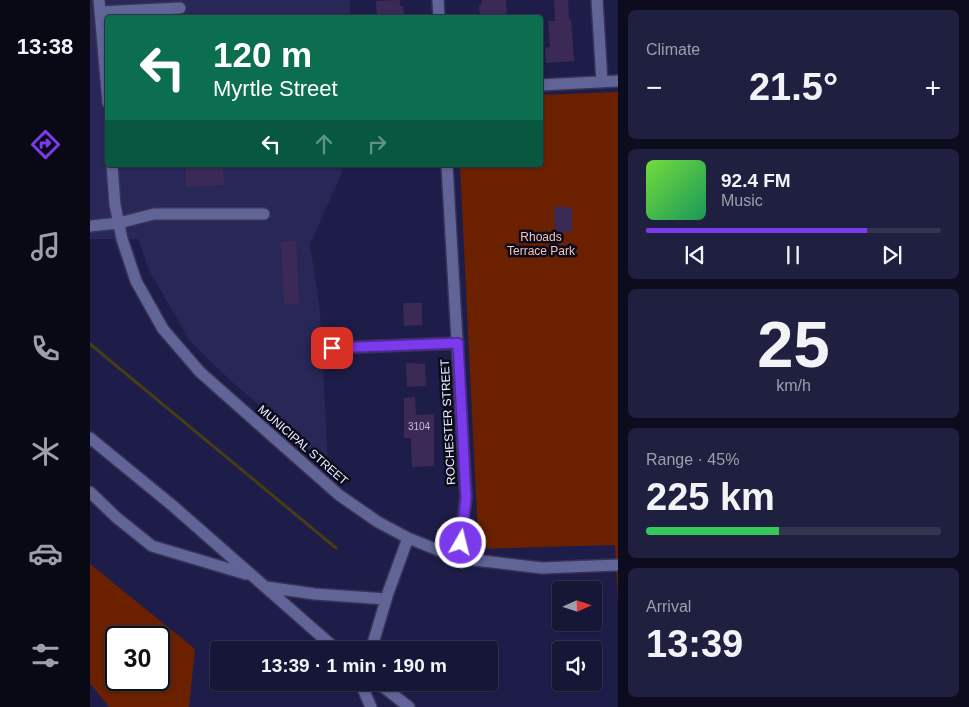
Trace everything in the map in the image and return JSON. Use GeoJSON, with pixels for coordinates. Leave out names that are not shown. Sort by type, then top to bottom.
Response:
{"type":"FeatureCollection","features":[{"type":"Feature","properties":{"kind":"street"},"geometry":{"type":"LineString","coordinates":[[438,0],[439,15]]}},
{"type":"Feature","properties":{"kind":"street"},"geometry":{"type":"LineString","coordinates":[[597,0],[602,82]]}},
{"type":"Feature","properties":{"kind":"street"},"geometry":{"type":"LineString","coordinates":[[105,67],[100,6],[180,8]]}},
{"type":"Feature","properties":{"kind":"street"},"geometry":{"type":"LineString","coordinates":[[543,85],[618,81]]}},
{"type":"Feature","properties":{"kind":"street","name":"MUNICIPAL STREET"},"geometry":{"type":"LineString","coordinates":[[112,167],[115,205],[122,239],[136,281],[163,329],[200,372],[339,495],[378,522],[408,538],[458,558],[542,568],[618,565]]}},
{"type":"Feature","properties":{"kind":"street","name":"ROCHESTER STREET"},"geometry":{"type":"LineString","coordinates":[[447,167],[466,498],[458,558]]}},
{"type":"Feature","properties":{"kind":"street"},"geometry":{"type":"LineString","coordinates":[[90,226],[119,223],[154,214],[264,214]]}},
{"type":"Feature","properties":{"kind":"street"},"geometry":{"type":"LineString","coordinates":[[332,348],[458,343]]}},
{"type":"Feature","properties":{"kind":"street"},"geometry":{"type":"LineString","coordinates":[[90,438],[173,506],[327,641]]}},
{"type":"Feature","properties":{"kind":"street"},"geometry":{"type":"LineString","coordinates":[[90,492],[117,518],[152,546],[252,576]]}},
{"type":"Feature","properties":{"kind":"street"},"geometry":{"type":"LineString","coordinates":[[374,641],[386,599],[408,538]]}},
{"type":"Feature","properties":{"kind":"street"},"geometry":{"type":"LineString","coordinates":[[266,587],[315,594],[386,599]]}},
{"type":"Feature","properties":{"kind":"street"},"geometry":{"type":"LineString","coordinates":[[364,691],[371,707]]}},
{"type":"Feature","properties":{"kind":"street"},"geometry":{"type":"LineString","coordinates":[[389,691],[409,707]]}},
{"type":"Feature","properties":{"kind":"shaded area"},"geometry":{"type":"Polygon","coordinates":[[[90,0],[350,0],[350,15],[105,15],[105,167],[343,167],[341,175],[310,244],[320,311],[328,464],[233,383],[190,341],[150,272],[138,239],[90,239],[90,0]]]}},
{"type":"Feature","properties":{"kind":"green space","name":"Rhoads Terrace Park"},"geometry":{"type":"Polygon","coordinates":[[[618,92],[618,599],[615,545],[475,549],[477,517],[460,167],[543,167],[543,95],[618,92]]]}},
{"type":"Feature","properties":{"kind":"green space"},"geometry":{"type":"Polygon","coordinates":[[[90,564],[167,626],[105,626],[105,691],[170,691],[170,629],[195,649],[189,707],[109,707],[90,683],[90,564]]]}},
{"type":"Feature","properties":{"kind":"building"},"geometry":{"type":"Polygon","coordinates":[[[400,0],[404,15],[377,15],[376,1],[400,0]]]}},
{"type":"Feature","properties":{"kind":"building"},"geometry":{"type":"Polygon","coordinates":[[[482,0],[506,0],[507,15],[480,15],[479,5],[482,4],[482,0]]]}},
{"type":"Feature","properties":{"kind":"building"},"geometry":{"type":"Polygon","coordinates":[[[554,0],[568,0],[574,61],[546,63],[545,48],[550,47],[548,21],[555,21],[554,0]]]}},
{"type":"Feature","properties":{"kind":"building"},"geometry":{"type":"Polygon","coordinates":[[[185,167],[223,167],[224,185],[186,187],[185,167]]]}},
{"type":"Feature","properties":{"kind":"building"},"geometry":{"type":"Polygon","coordinates":[[[554,207],[572,207],[572,232],[555,232],[554,207]]]}},
{"type":"Feature","properties":{"kind":"building"},"geometry":{"type":"Polygon","coordinates":[[[296,241],[299,304],[284,305],[281,242],[296,241]]]}},
{"type":"Feature","properties":{"kind":"building"},"geometry":{"type":"Polygon","coordinates":[[[403,303],[422,303],[422,325],[404,326],[403,303]]]}},
{"type":"Feature","properties":{"kind":"building"},"geometry":{"type":"Polygon","coordinates":[[[406,363],[425,364],[426,386],[407,387],[406,363]]]}},
{"type":"Feature","properties":{"kind":"building"},"geometry":{"type":"Polygon","coordinates":[[[415,397],[416,415],[434,414],[434,466],[412,467],[411,438],[404,438],[404,398],[415,397]]]}},
{"type":"Feature","properties":{"kind":"waterway"},"geometry":{"type":"LineString","coordinates":[[90,344],[336,548]]}},
{"type":"Feature","properties":{"kind":"route"},"geometry":{"type":"LineString","coordinates":[[332,348],[458,343],[466,498],[461,543]]}}]}
